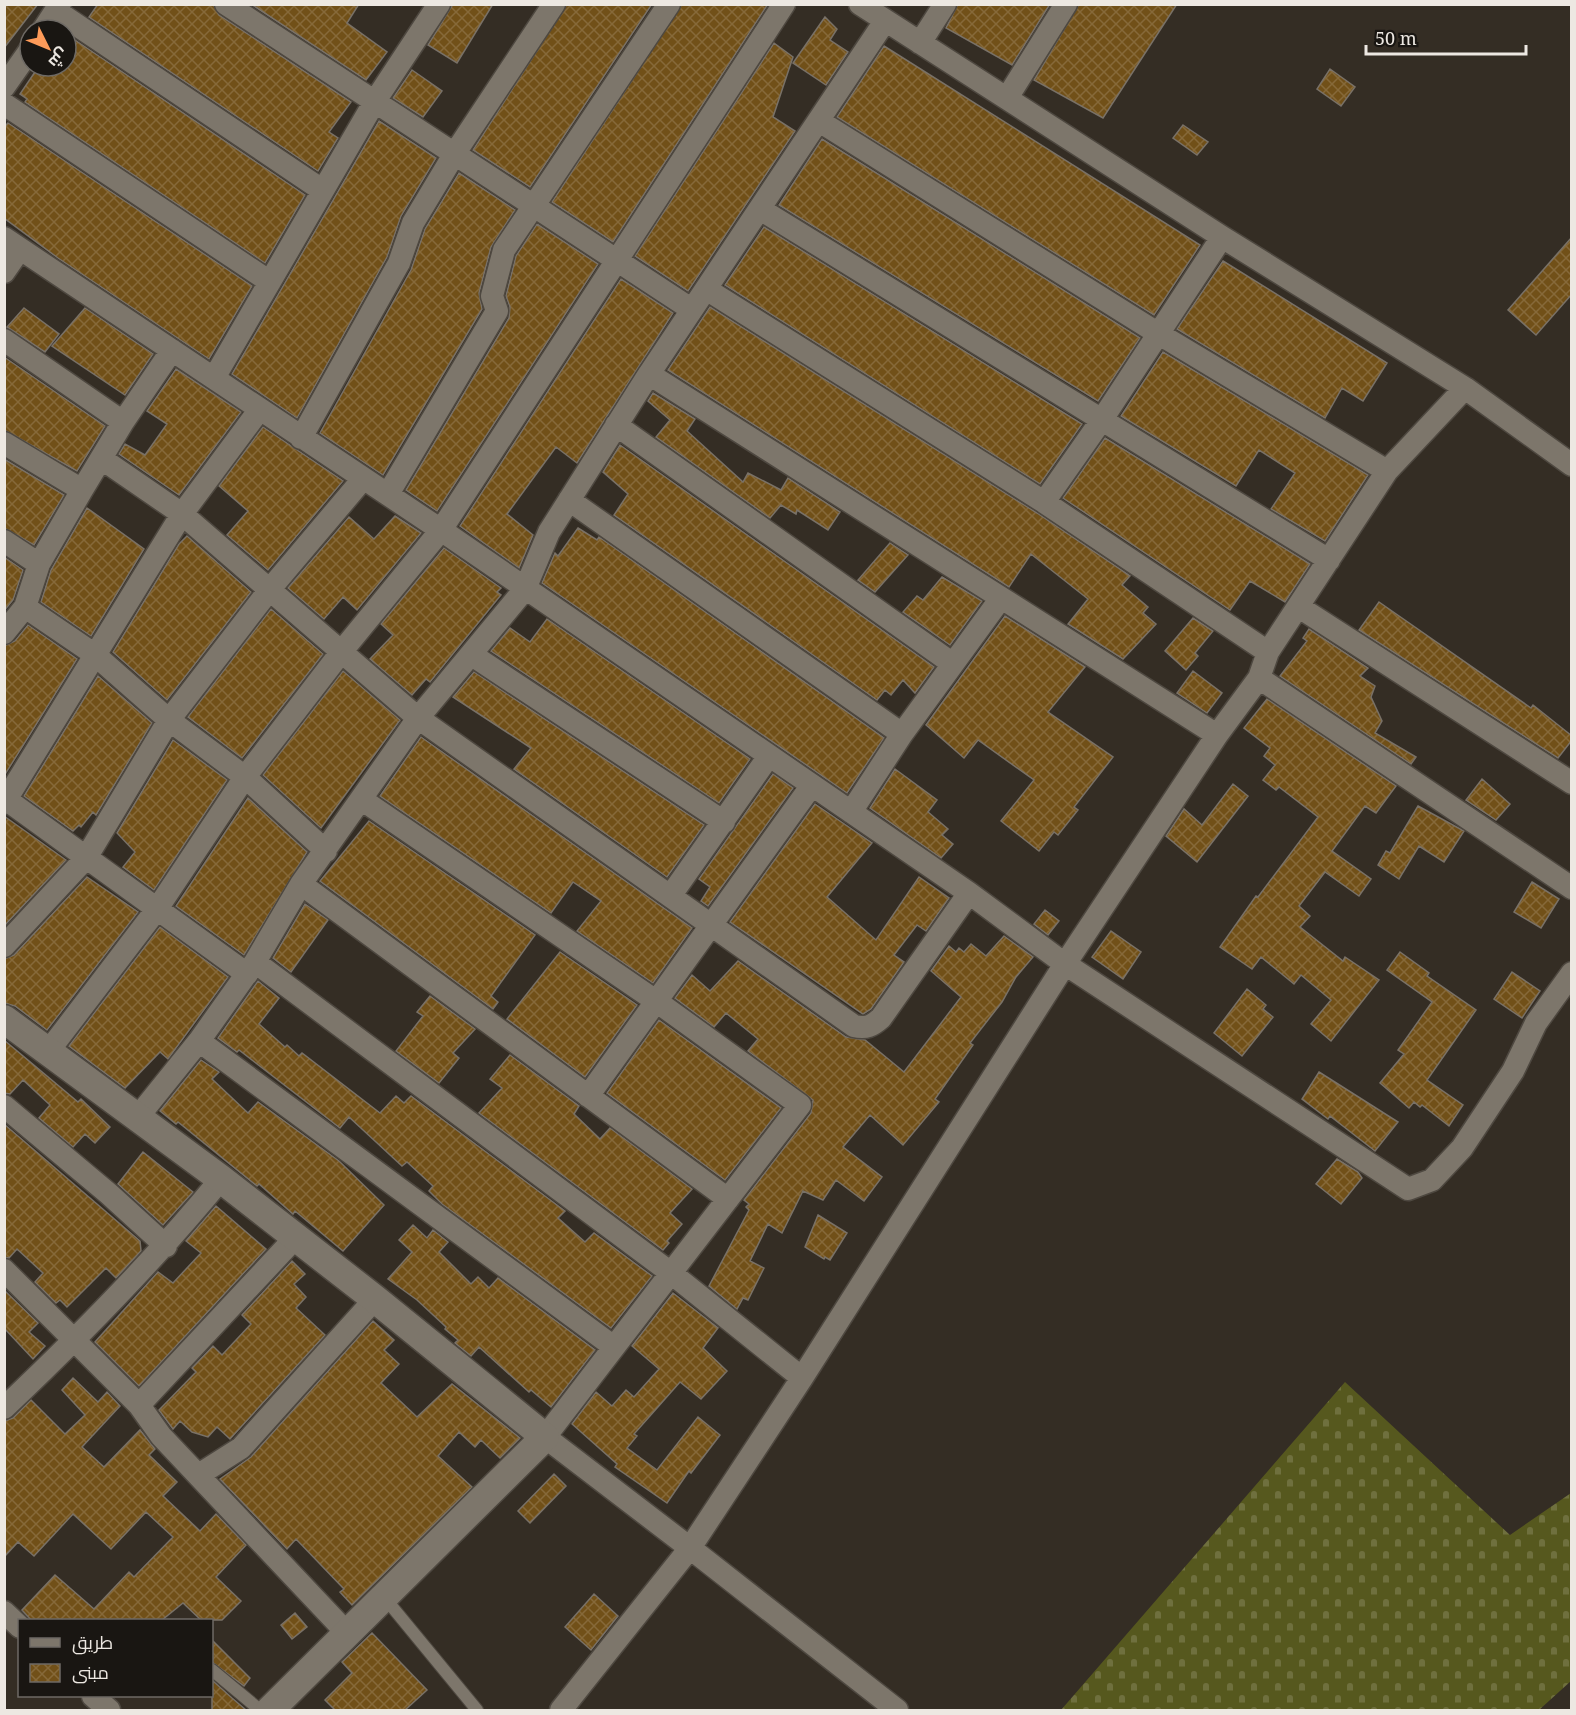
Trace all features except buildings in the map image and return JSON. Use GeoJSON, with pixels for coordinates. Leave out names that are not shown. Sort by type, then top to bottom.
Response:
{"type":"FeatureCollection","features":[{"type":"Feature","properties":{"kind":"street"},"geometry":{"type":"LineString","coordinates":[[226,4],[617,258],[691,309]]}},
{"type":"Feature","properties":{"kind":"street"},"geometry":{"type":"LineString","coordinates":[[301,438],[399,263],[413,223],[455,153],[554,4]]}},
{"type":"Feature","properties":{"kind":"street"},"geometry":{"type":"LineString","coordinates":[[388,494],[497,311],[492,296],[504,250],[536,206],[669,4]]}},
{"type":"Feature","properties":{"kind":"street"},"geometry":{"type":"LineString","coordinates":[[47,1053],[157,909],[245,777],[342,651],[441,530],[784,4]]}},
{"type":"Feature","properties":{"kind":"street"},"geometry":{"type":"LineString","coordinates":[[860,4],[1222,237],[1465,388],[1572,465]]}},
{"type":"Feature","properties":{"kind":"street"},"geometry":{"type":"LineString","coordinates":[[920,43],[945,4]]}},
{"type":"Feature","properties":{"kind":"street"},"geometry":{"type":"LineString","coordinates":[[1007,98],[1066,4]]}},
{"type":"Feature","properties":{"kind":"street"},"geometry":{"type":"LineString","coordinates":[[58,8],[322,190]]}},
{"type":"Feature","properties":{"kind":"street"},"geometry":{"type":"LineString","coordinates":[[214,378],[430,8]]}},
{"type":"Feature","properties":{"kind":"street"},"geometry":{"type":"LineString","coordinates":[[137,1118],[199,1041],[251,968],[301,884],[418,718],[525,589],[549,532],[616,425],[691,309],[885,21]]}},
{"type":"Feature","properties":{"kind":"street"},"geometry":{"type":"LineString","coordinates":[[4,87],[18,67]]}},
{"type":"Feature","properties":{"kind":"street"},"geometry":{"type":"LineString","coordinates":[[4,104],[270,282]]}},
{"type":"Feature","properties":{"kind":"street"},"geometry":{"type":"LineString","coordinates":[[819,121],[1158,334],[1387,471]]}},
{"type":"Feature","properties":{"kind":"street"},"geometry":{"type":"LineString","coordinates":[[760,209],[1103,418],[1329,560]]}},
{"type":"Feature","properties":{"kind":"street"},"geometry":{"type":"LineString","coordinates":[[1044,502],[1103,418],[1222,237]]}},
{"type":"Feature","properties":{"kind":"street"},"geometry":{"type":"LineString","coordinates":[[4,272],[12,244],[260,409],[362,480],[388,494],[441,530],[969,893],[1065,964],[1408,1189],[1432,1180],[1462,1148],[1513,1071],[1536,1023],[1572,973]]}},
{"type":"Feature","properties":{"kind":"street"},"geometry":{"type":"LineString","coordinates":[[706,289],[1044,502],[1268,652]]}},
{"type":"Feature","properties":{"kind":"street"},"geometry":{"type":"LineString","coordinates":[[4,340],[123,422]]}},
{"type":"Feature","properties":{"kind":"street"},"geometry":{"type":"LineString","coordinates":[[4,633],[25,607],[39,564],[82,490],[123,422],[172,350]]}},
{"type":"Feature","properties":{"kind":"street"},"geometry":{"type":"LineString","coordinates":[[649,374],[1217,735]]}},
{"type":"Feature","properties":{"kind":"street"},"geometry":{"type":"LineString","coordinates":[[561,1710],[690,1548],[802,1378],[1065,964],[1217,735],[1259,678],[1268,652],[1387,471],[1465,388]]}},
{"type":"Feature","properties":{"kind":"street"},"geometry":{"type":"LineString","coordinates":[[260,409],[182,514],[94,654],[6,801],[157,909],[251,968],[671,1273],[802,1378]]}},
{"type":"Feature","properties":{"kind":"street"},"geometry":{"type":"LineString","coordinates":[[616,425],[953,664]]}},
{"type":"Feature","properties":{"kind":"street"},"geometry":{"type":"LineString","coordinates":[[4,443],[82,490]]}},
{"type":"Feature","properties":{"kind":"street"},"geometry":{"type":"LineString","coordinates":[[102,459],[182,514],[418,718],[854,1026],[864,1028],[873,1025],[880,1018],[969,893]]}},
{"type":"Feature","properties":{"kind":"street"},"geometry":{"type":"LineString","coordinates":[[4,946],[86,858],[169,720],[270,589],[362,480]]}},
{"type":"Feature","properties":{"kind":"street"},"geometry":{"type":"LineString","coordinates":[[569,500],[902,734]]}},
{"type":"Feature","properties":{"kind":"street"},"geometry":{"type":"LineString","coordinates":[[4,541],[39,564]]}},
{"type":"Feature","properties":{"kind":"street"},"geometry":{"type":"LineString","coordinates":[[851,812],[902,734],[1000,598]]}},
{"type":"Feature","properties":{"kind":"street"},"geometry":{"type":"LineString","coordinates":[[25,607],[94,654],[169,720],[245,777],[326,851]]}},
{"type":"Feature","properties":{"kind":"street"},"geometry":{"type":"LineString","coordinates":[[1299,607],[1572,783]]}},
{"type":"Feature","properties":{"kind":"street"},"geometry":{"type":"LineString","coordinates":[[472,655],[724,822]]}},
{"type":"Feature","properties":{"kind":"street"},"geometry":{"type":"LineString","coordinates":[[1259,678],[1572,888]]}},
{"type":"Feature","properties":{"kind":"street"},"geometry":{"type":"LineString","coordinates":[[671,895],[769,756]]}},
{"type":"Feature","properties":{"kind":"street"},"geometry":{"type":"LineString","coordinates":[[588,1095],[812,785]]}},
{"type":"Feature","properties":{"kind":"street"},"geometry":{"type":"LineString","coordinates":[[270,1710],[346,1632],[545,1437],[800,1105],[656,1001],[362,799]]}},
{"type":"Feature","properties":{"kind":"street"},"geometry":{"type":"LineString","coordinates":[[301,884],[728,1199]]}},
{"type":"Feature","properties":{"kind":"street"},"geometry":{"type":"LineString","coordinates":[[4,1020],[221,1179],[375,1299],[545,1437],[897,1710]]}},
{"type":"Feature","properties":{"kind":"street"},"geometry":{"type":"LineString","coordinates":[[199,1041],[614,1347]]}},
{"type":"Feature","properties":{"kind":"street"},"geometry":{"type":"LineString","coordinates":[[4,1106],[110,1194],[166,1246]]}},
{"type":"Feature","properties":{"kind":"street"},"geometry":{"type":"LineString","coordinates":[[4,1408],[74,1342],[166,1246],[221,1179]]}},
{"type":"Feature","properties":{"kind":"street"},"geometry":{"type":"LineString","coordinates":[[139,1405],[295,1238]]}},
{"type":"Feature","properties":{"kind":"street"},"geometry":{"type":"LineString","coordinates":[[4,1270],[139,1405],[161,1436],[200,1474],[346,1632]]}},
{"type":"Feature","properties":{"kind":"street"},"geometry":{"type":"LineString","coordinates":[[200,1474],[241,1448],[375,1299]]}},
{"type":"Feature","properties":{"kind":"street"},"geometry":{"type":"LineString","coordinates":[[4,1612],[18,1625]]}},
{"type":"Feature","properties":{"kind":"street"},"geometry":{"type":"LineString","coordinates":[[95,1697],[109,1710]]}},
{"type":"Feature","properties":{"kind":"lane"},"geometry":{"type":"LineString","coordinates":[[383,1596],[477,1710]]}},
{"type":"Feature","properties":{"kind":"lane"},"geometry":{"type":"LineString","coordinates":[[213,1671],[260,1710]]}},
{"type":"Feature","properties":{"kind":"green space"},"geometry":{"type":"Polygon","coordinates":[[[1345,1382],[1510,1535],[1571,1493],[1571,1681],[1539,1710],[1061,1710],[1345,1382]]]}}]}
